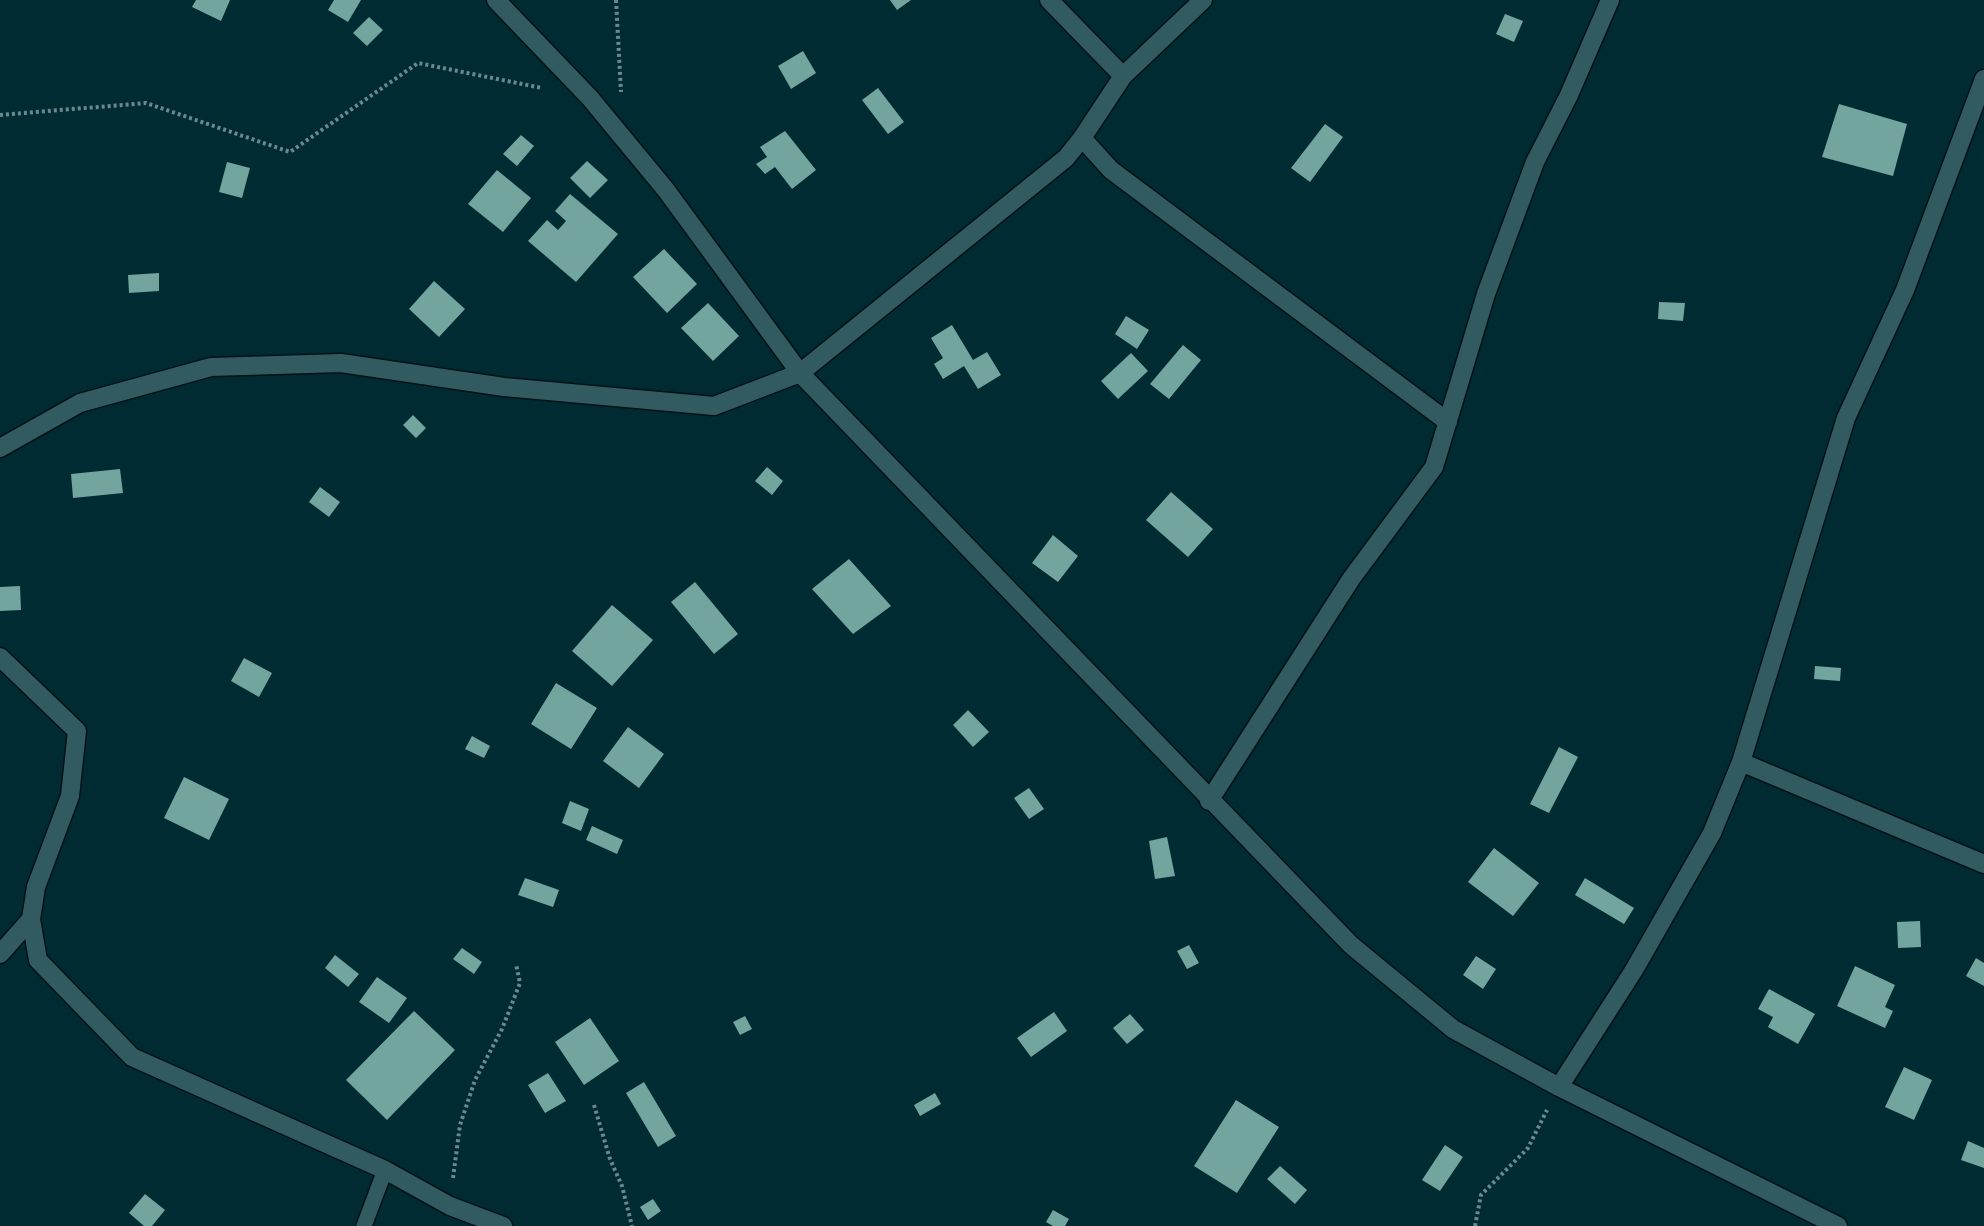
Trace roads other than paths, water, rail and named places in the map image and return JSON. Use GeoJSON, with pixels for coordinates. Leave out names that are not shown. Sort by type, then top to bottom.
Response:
{"type":"FeatureCollection","features":[{"type":"Feature","properties":{"kind":"street"},"geometry":{"type":"LineString","coordinates":[[496,0],[590,98],[666,190],[800,373],[1209,801],[1351,945],[1453,1029],[1559,1088],[1838,1226]]}},
{"type":"Feature","properties":{"kind":"street"},"geometry":{"type":"LineString","coordinates":[[1048,0],[1123,76]]}},
{"type":"Feature","properties":{"kind":"street"},"geometry":{"type":"LineString","coordinates":[[0,448],[80,403],[211,367],[341,363],[504,387],[714,406],[800,373],[1066,158],[1123,76],[1203,0]]}},
{"type":"Feature","properties":{"kind":"street"},"geometry":{"type":"LineString","coordinates":[[1209,801],[1351,579],[1434,467],[1486,294],[1535,162],[1569,95],[1610,0]]}},
{"type":"Feature","properties":{"kind":"street"},"geometry":{"type":"LineString","coordinates":[[1559,1088],[1634,970],[1712,833],[1741,762],[1846,418],[1905,290],[1984,79]]}},
{"type":"Feature","properties":{"kind":"street"},"geometry":{"type":"LineString","coordinates":[[1082,138],[1111,170],[1448,422]]}},
{"type":"Feature","properties":{"kind":"street"},"geometry":{"type":"LineString","coordinates":[[0,657],[77,731],[70,796],[36,887],[31,920],[38,960],[132,1056],[385,1170],[450,1206],[503,1226]]}},
{"type":"Feature","properties":{"kind":"street"},"geometry":{"type":"LineString","coordinates":[[1741,762],[1984,864]]}},
{"type":"Feature","properties":{"kind":"street"},"geometry":{"type":"LineString","coordinates":[[0,954],[31,920]]}},
{"type":"Feature","properties":{"kind":"lane"},"geometry":{"type":"LineString","coordinates":[[364,1226],[385,1170]]}}]}
